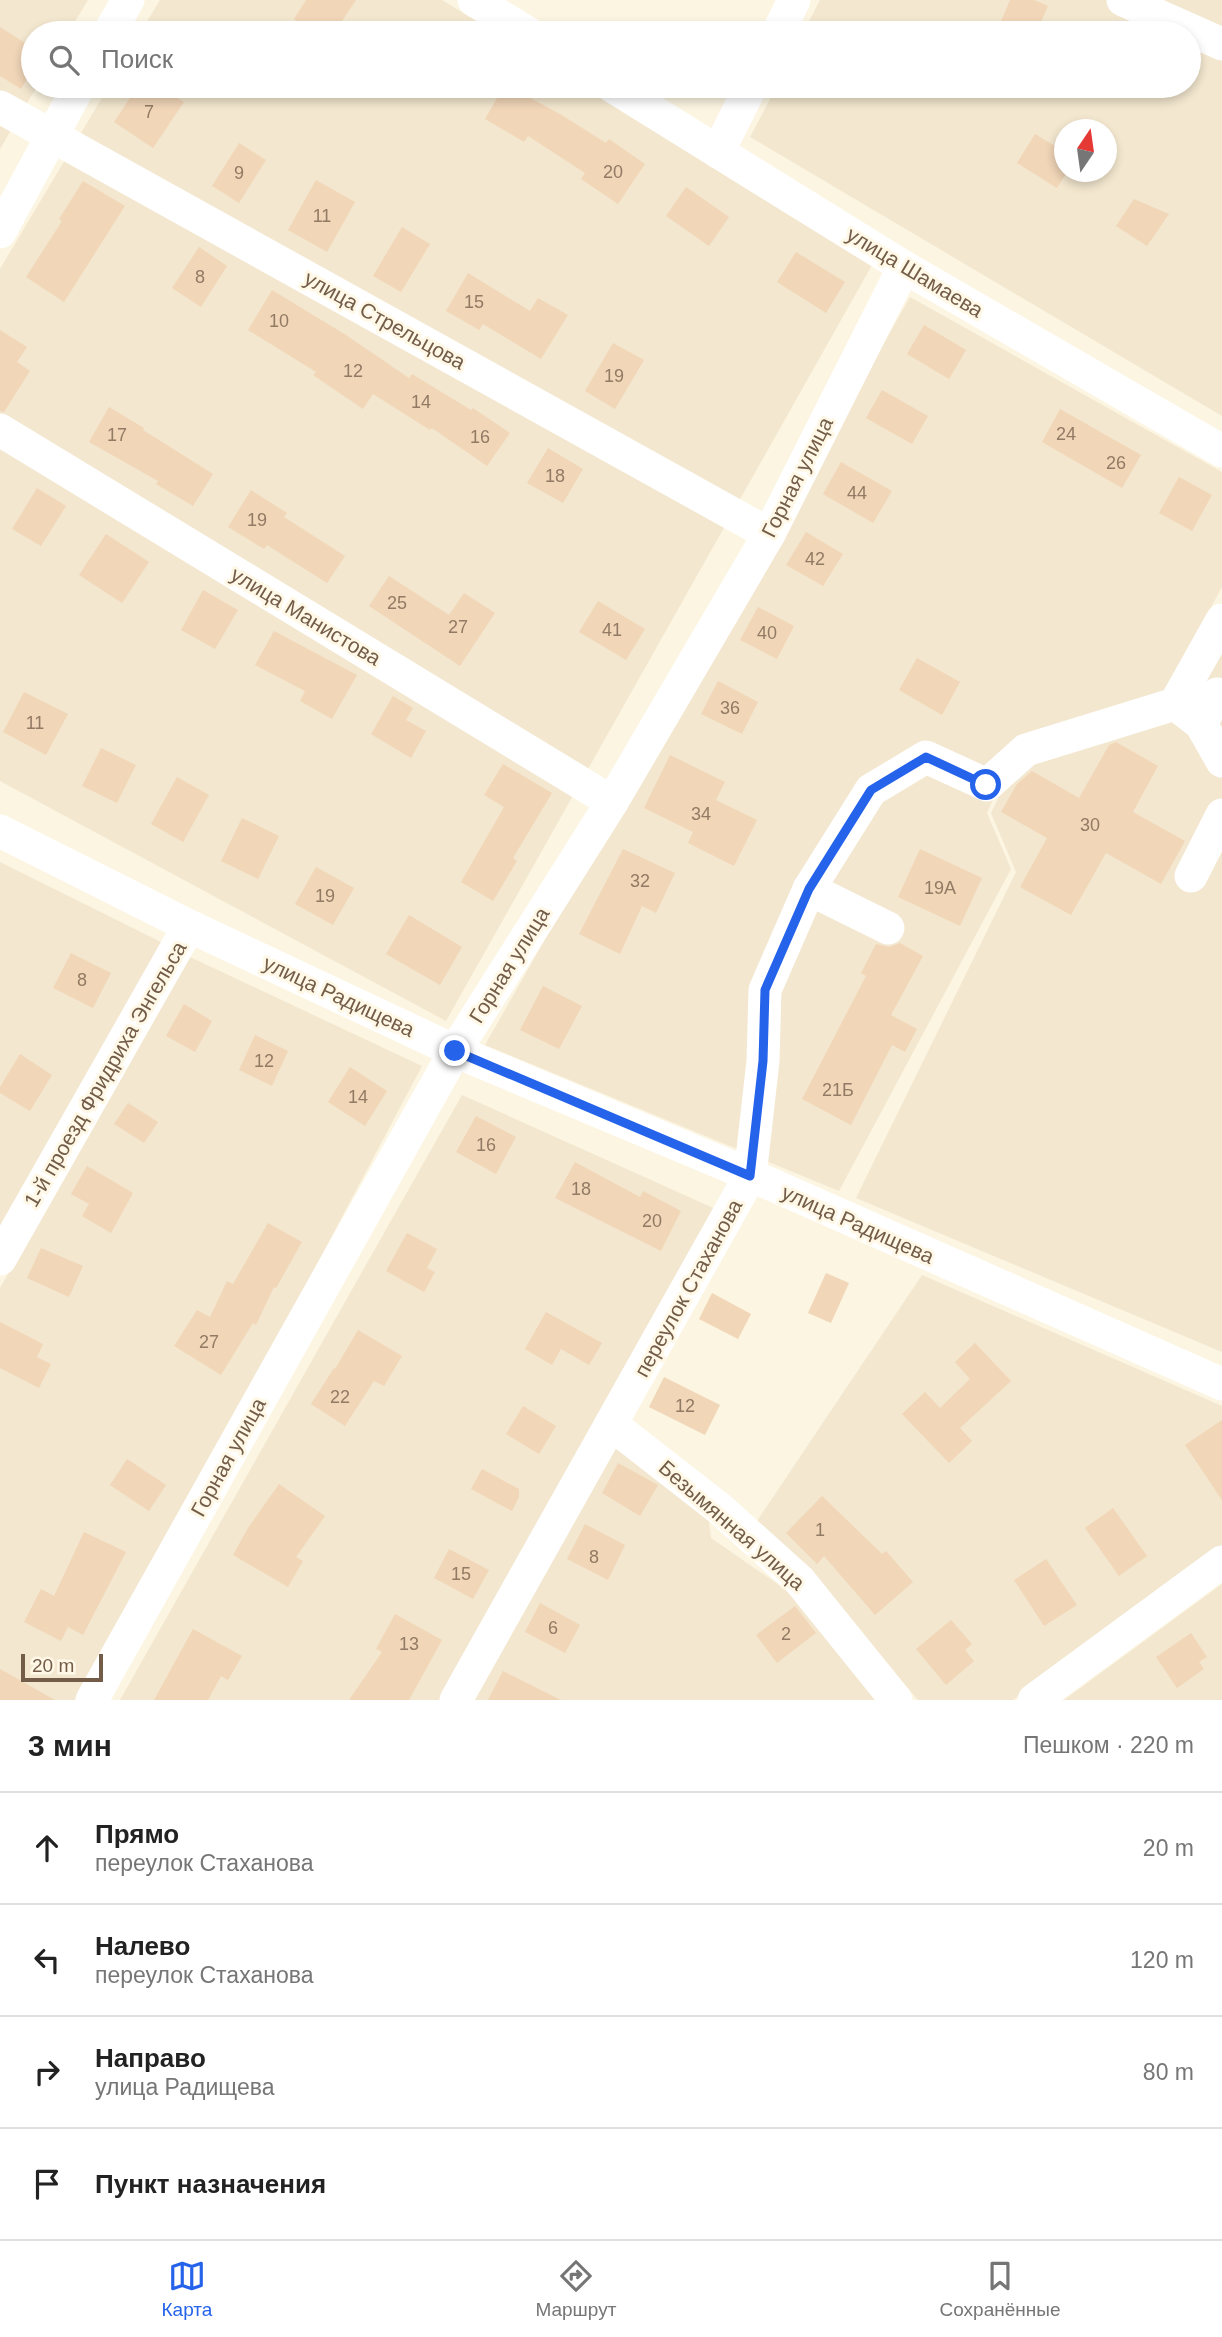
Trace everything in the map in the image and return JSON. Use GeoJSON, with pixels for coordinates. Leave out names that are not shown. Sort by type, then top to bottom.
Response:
{"type":"FeatureCollection","features":[{"type":"Feature","properties":{"kind":"street"},"geometry":{"type":"LineString","coordinates":[[116,21],[128,0]]}},
{"type":"Feature","properties":{"kind":"street"},"geometry":{"type":"LineString","coordinates":[[474,0],[508,21]]}},
{"type":"Feature","properties":{"kind":"street"},"geometry":{"type":"LineString","coordinates":[[784,21],[794,0]]}},
{"type":"Feature","properties":{"kind":"street"},"geometry":{"type":"LineString","coordinates":[[1123,0],[1170,21]]}},
{"type":"Feature","properties":{"kind":"street"},"geometry":{"type":"LineString","coordinates":[[1201,35],[1222,44]]}},
{"type":"Feature","properties":{"kind":"street"},"geometry":{"type":"LineString","coordinates":[[0,232],[72,98]]}},
{"type":"Feature","properties":{"kind":"street","name":"улица Шамаева"},"geometry":{"type":"LineString","coordinates":[[631,98],[904,267],[1222,450]]}},
{"type":"Feature","properties":{"kind":"street"},"geometry":{"type":"LineString","coordinates":[[718,152],[745,98]]}},
{"type":"Feature","properties":{"kind":"street","name":"улица Стрельцова"},"geometry":{"type":"LineString","coordinates":[[0,107],[769,534]]}},
{"type":"Feature","properties":{"kind":"street","name":"Горная улица"},"geometry":{"type":"LineString","coordinates":[[92,1700],[455,1051],[611,802],[769,534],[904,267]]}},
{"type":"Feature","properties":{"kind":"street","name":"улица Манистова"},"geometry":{"type":"LineString","coordinates":[[0,430],[611,802]]}},
{"type":"Feature","properties":{"kind":"street"},"geometry":{"type":"LineString","coordinates":[[1222,620],[1175,704],[1201,724],[1222,761]]}},
{"type":"Feature","properties":{"kind":"street"},"geometry":{"type":"LineString","coordinates":[[1201,724],[1217,695]]}},
{"type":"Feature","properties":{"kind":"street","name":"переулок Стаханова"},"geometry":{"type":"LineString","coordinates":[[456,1700],[750,1176],[763,1061],[765,990],[809,889],[871,790],[926,757],[986,785],[1026,750],[1175,704]]}},
{"type":"Feature","properties":{"kind":"street"},"geometry":{"type":"LineString","coordinates":[[1191,876],[1222,815]]}},
{"type":"Feature","properties":{"kind":"street","name":"улица Радищева"},"geometry":{"type":"LineString","coordinates":[[0,831],[189,926],[455,1051],[750,1176],[1222,1384]]}},
{"type":"Feature","properties":{"kind":"street"},"geometry":{"type":"LineString","coordinates":[[809,889],[888,928]]}},
{"type":"Feature","properties":{"kind":"street","name":"1-й проезд Фридриха Энгельса"},"geometry":{"type":"LineString","coordinates":[[0,1259],[189,926]]}},
{"type":"Feature","properties":{"kind":"street","name":"Безымянная улица"},"geometry":{"type":"LineString","coordinates":[[611,1424],[720,1509],[800,1581],[896,1700]]}},
{"type":"Feature","properties":{"kind":"street"},"geometry":{"type":"LineString","coordinates":[[1034,1700],[1222,1562]]}},
{"type":"Feature","properties":{"kind":"shaded area"},"geometry":{"type":"Polygon","coordinates":[[[0,0],[88,0],[75,21],[21,21],[21,98],[30,98],[0,149],[0,0]]]}},
{"type":"Feature","properties":{"kind":"shaded area"},"geometry":{"type":"Polygon","coordinates":[[[160,0],[442,0],[476,21],[147,21],[160,0]]]}},
{"type":"Feature","properties":{"kind":"shaded area"},"geometry":{"type":"Polygon","coordinates":[[[820,0],[1222,0],[1222,416],[750,137],[771,98],[1201,98],[1201,21],[809,21],[820,0]]]}},
{"type":"Feature","properties":{"kind":"shaded area"},"geometry":{"type":"Polygon","coordinates":[[[102,98],[601,98],[872,265],[446,1021],[0,781],[0,269],[102,98]]]}},
{"type":"Feature","properties":{"kind":"shaded area"},"geometry":{"type":"Polygon","coordinates":[[[910,297],[1222,472],[1222,587],[1162,697],[1015,751],[987,813],[1011,869],[839,1191],[485,1045],[910,297]]]}},
{"type":"Feature","properties":{"kind":"shaded area"},"geometry":{"type":"Polygon","coordinates":[[[1222,633],[1222,1352],[856,1198],[1016,872],[991,813],[1018,757],[1173,713],[1222,633]]]}},
{"type":"Feature","properties":{"kind":"shaded area"},"geometry":{"type":"Polygon","coordinates":[[[0,862],[167,945],[0,1239],[0,862]]]}},
{"type":"Feature","properties":{"kind":"shaded area"},"geometry":{"type":"Polygon","coordinates":[[[190,957],[422,1066],[86,1700],[0,1700],[0,1288],[190,957]]]}},
{"type":"Feature","properties":{"kind":"shaded area"},"geometry":{"type":"Polygon","coordinates":[[[462,1095],[720,1211],[447,1700],[120,1700],[462,1095]]]}},
{"type":"Feature","properties":{"kind":"shaded area"},"geometry":{"type":"Polygon","coordinates":[[[922,1275],[1222,1406],[1222,1552],[1013,1700],[918,1700],[806,1568],[753,1527],[922,1275]]]}},
{"type":"Feature","properties":{"kind":"shaded area"},"geometry":{"type":"Polygon","coordinates":[[[609,1439],[707,1506],[711,1538],[805,1603],[883,1700],[463,1700],[609,1439]]]}},
{"type":"Feature","properties":{"kind":"shaded area"},"geometry":{"type":"Polygon","coordinates":[[[1222,1584],[1222,1700],[1064,1700],[1222,1584]]]}},
{"type":"Feature","properties":{"kind":"building"},"geometry":{"type":"Polygon","coordinates":[[[306,0],[356,0],[342,21],[294,19],[306,0]]]}},
{"type":"Feature","properties":{"kind":"building"},"geometry":{"type":"Polygon","coordinates":[[[1010,0],[1034,0],[1048,6],[1041,21],[1001,21],[1010,0]]]}},
{"type":"Feature","properties":{"kind":"building"},"geometry":{"type":"Polygon","coordinates":[[[0,27],[21,40],[21,89],[0,76],[0,27]]]}},
{"type":"Feature","properties":{"kind":"building"},"geometry":{"type":"Polygon","coordinates":[[[130,98],[178,98],[184,102],[153,148],[114,122],[130,98]]]}},
{"type":"Feature","properties":{"kind":"building"},"geometry":{"type":"Polygon","coordinates":[[[497,98],[530,98],[606,143],[609,139],[645,164],[618,204],[581,179],[585,173],[528,136],[524,142],[485,119],[497,98]]]}},
{"type":"Feature","properties":{"kind":"building"},"geometry":{"type":"Polygon","coordinates":[[[1035,134],[1054,145],[1054,182],[1061,182],[1057,188],[1017,163],[1035,134]]]}},
{"type":"Feature","properties":{"kind":"building"},"geometry":{"type":"Polygon","coordinates":[[[239,143],[266,160],[239,203],[212,186],[239,143]]]}},
{"type":"Feature","properties":{"kind":"building"},"geometry":{"type":"Polygon","coordinates":[[[316,180],[355,202],[327,252],[288,230],[316,180]]]}},
{"type":"Feature","properties":{"kind":"building"},"geometry":{"type":"Polygon","coordinates":[[[83,181],[125,206],[64,302],[26,277],[62,221],[59,219],[83,181]]]}},
{"type":"Feature","properties":{"kind":"building"},"geometry":{"type":"Polygon","coordinates":[[[686,187],[729,217],[709,246],[666,216],[686,187]]]}},
{"type":"Feature","properties":{"kind":"building"},"geometry":{"type":"Polygon","coordinates":[[[1134,199],[1169,214],[1147,246],[1116,226],[1134,199]]]}},
{"type":"Feature","properties":{"kind":"building"},"geometry":{"type":"Polygon","coordinates":[[[402,227],[430,244],[401,292],[373,276],[402,227]]]}},
{"type":"Feature","properties":{"kind":"building"},"geometry":{"type":"Polygon","coordinates":[[[199,247],[227,266],[201,307],[172,288],[199,247]]]}},
{"type":"Feature","properties":{"kind":"building"},"geometry":{"type":"Polygon","coordinates":[[[796,252],[845,282],[826,313],[777,282],[796,252]]]}},
{"type":"Feature","properties":{"kind":"building"},"geometry":{"type":"Polygon","coordinates":[[[468,273],[530,311],[538,298],[568,315],[541,359],[483,324],[479,330],[446,311],[468,273]]]}},
{"type":"Feature","properties":{"kind":"building"},"geometry":{"type":"Polygon","coordinates":[[[272,290],[346,335],[409,378],[412,374],[471,410],[473,408],[510,433],[487,466],[432,428],[430,430],[373,394],[363,409],[313,375],[316,372],[248,330],[272,290]]]}},
{"type":"Feature","properties":{"kind":"building"},"geometry":{"type":"Polygon","coordinates":[[[924,325],[966,350],[949,379],[907,354],[924,325]]]}},
{"type":"Feature","properties":{"kind":"building"},"geometry":{"type":"Polygon","coordinates":[[[0,330],[27,347],[17,362],[30,371],[4,412],[0,411],[0,330]]]}},
{"type":"Feature","properties":{"kind":"building"},"geometry":{"type":"Polygon","coordinates":[[[613,343],[644,360],[615,409],[585,391],[613,343]]]}},
{"type":"Feature","properties":{"kind":"building"},"geometry":{"type":"Polygon","coordinates":[[[882,390],[928,416],[912,444],[866,418],[882,390]]]}},
{"type":"Feature","properties":{"kind":"building"},"geometry":{"type":"Polygon","coordinates":[[[109,407],[213,474],[193,506],[156,484],[158,481],[89,442],[109,407]]]}},
{"type":"Feature","properties":{"kind":"building"},"geometry":{"type":"Polygon","coordinates":[[[1060,409],[1141,455],[1122,488],[1042,442],[1060,409]]]}},
{"type":"Feature","properties":{"kind":"building"},"geometry":{"type":"Polygon","coordinates":[[[548,448],[583,469],[563,503],[527,483],[548,448]]]}},
{"type":"Feature","properties":{"kind":"building"},"geometry":{"type":"Polygon","coordinates":[[[841,462],[892,491],[873,523],[823,494],[841,462]]]}},
{"type":"Feature","properties":{"kind":"building"},"geometry":{"type":"Polygon","coordinates":[[[1179,477],[1212,495],[1192,531],[1159,513],[1179,477]]]}},
{"type":"Feature","properties":{"kind":"building"},"geometry":{"type":"Polygon","coordinates":[[[37,488],[66,506],[41,546],[12,529],[37,488]]]}},
{"type":"Feature","properties":{"kind":"building"},"geometry":{"type":"Polygon","coordinates":[[[251,490],[287,513],[284,517],[345,556],[327,583],[267,545],[264,549],[228,527],[251,490]]]}},
{"type":"Feature","properties":{"kind":"building"},"geometry":{"type":"Polygon","coordinates":[[[806,532],[843,554],[823,586],[786,565],[806,532]]]}},
{"type":"Feature","properties":{"kind":"building"},"geometry":{"type":"Polygon","coordinates":[[[106,534],[149,562],[122,603],[79,575],[106,534]]]}},
{"type":"Feature","properties":{"kind":"building"},"geometry":{"type":"Polygon","coordinates":[[[389,576],[449,615],[464,593],[495,613],[460,666],[369,606],[389,576]]]}},
{"type":"Feature","properties":{"kind":"building"},"geometry":{"type":"Polygon","coordinates":[[[203,590],[238,610],[215,649],[181,630],[203,590]]]}},
{"type":"Feature","properties":{"kind":"building"},"geometry":{"type":"Polygon","coordinates":[[[598,601],[645,629],[626,660],[579,632],[598,601]]]}},
{"type":"Feature","properties":{"kind":"building"},"geometry":{"type":"Polygon","coordinates":[[[758,607],[794,626],[777,659],[740,640],[758,607]]]}},
{"type":"Feature","properties":{"kind":"building"},"geometry":{"type":"Polygon","coordinates":[[[274,631],[357,675],[332,719],[300,701],[305,691],[255,665],[274,631]]]}},
{"type":"Feature","properties":{"kind":"building"},"geometry":{"type":"Polygon","coordinates":[[[917,658],[960,682],[942,715],[899,690],[917,658]]]}},
{"type":"Feature","properties":{"kind":"building"},"geometry":{"type":"Polygon","coordinates":[[[718,681],[758,702],[742,734],[701,714],[718,681]]]}},
{"type":"Feature","properties":{"kind":"building"},"geometry":{"type":"Polygon","coordinates":[[[24,692],[68,714],[46,755],[3,732],[24,692]]]}},
{"type":"Feature","properties":{"kind":"building"},"geometry":{"type":"Polygon","coordinates":[[[393,696],[413,708],[406,720],[426,731],[411,758],[371,734],[393,696]]]}},
{"type":"Feature","properties":{"kind":"building"},"geometry":{"type":"Polygon","coordinates":[[[1116,742],[1158,766],[1133,812],[1185,841],[1161,884],[1106,853],[1071,915],[1020,887],[1047,838],[1001,812],[1017,784],[1032,771],[1079,798],[1109,745],[1116,742]]]}},
{"type":"Feature","properties":{"kind":"building"},"geometry":{"type":"Polygon","coordinates":[[[101,748],[136,765],[117,803],[82,786],[101,748]]]}},
{"type":"Feature","properties":{"kind":"building"},"geometry":{"type":"Polygon","coordinates":[[[670,755],[725,782],[716,800],[757,820],[734,866],[688,843],[693,832],[644,808],[670,755]]]}},
{"type":"Feature","properties":{"kind":"building"},"geometry":{"type":"Polygon","coordinates":[[[503,764],[552,793],[513,858],[517,861],[493,901],[461,882],[504,807],[484,795],[503,764]]]}},
{"type":"Feature","properties":{"kind":"building"},"geometry":{"type":"Polygon","coordinates":[[[177,777],[209,795],[183,842],[151,824],[177,777]]]}},
{"type":"Feature","properties":{"kind":"building"},"geometry":{"type":"Polygon","coordinates":[[[242,818],[279,836],[258,879],[221,861],[242,818]]]}},
{"type":"Feature","properties":{"kind":"building"},"geometry":{"type":"Polygon","coordinates":[[[623,849],[675,873],[656,913],[642,906],[620,954],[579,934],[623,849]]]}},
{"type":"Feature","properties":{"kind":"building"},"geometry":{"type":"Polygon","coordinates":[[[920,849],[982,878],[960,926],[898,897],[920,849]]]}},
{"type":"Feature","properties":{"kind":"building"},"geometry":{"type":"Polygon","coordinates":[[[316,867],[354,888],[333,925],[295,904],[316,867]]]}},
{"type":"Feature","properties":{"kind":"building"},"geometry":{"type":"Polygon","coordinates":[[[409,915],[462,947],[440,985],[386,954],[409,915]]]}},
{"type":"Feature","properties":{"kind":"building"},"geometry":{"type":"Polygon","coordinates":[[[900,943],[923,956],[891,1015],[917,1029],[905,1052],[892,1045],[851,1125],[802,1099],[866,976],[861,973],[876,944],[889,947],[900,943]]]}},
{"type":"Feature","properties":{"kind":"building"},"geometry":{"type":"Polygon","coordinates":[[[71,953],[111,973],[93,1008],[53,988],[71,953]]]}},
{"type":"Feature","properties":{"kind":"building"},"geometry":{"type":"Polygon","coordinates":[[[543,986],[582,1006],[559,1049],[520,1030],[543,986]]]}},
{"type":"Feature","properties":{"kind":"building"},"geometry":{"type":"Polygon","coordinates":[[[184,1004],[212,1021],[195,1052],[166,1036],[184,1004]]]}},
{"type":"Feature","properties":{"kind":"building"},"geometry":{"type":"Polygon","coordinates":[[[255,1035],[288,1051],[272,1086],[239,1070],[255,1035]]]}},
{"type":"Feature","properties":{"kind":"building"},"geometry":{"type":"Polygon","coordinates":[[[20,1054],[52,1075],[30,1111],[0,1093],[0,1087],[20,1054]]]}},
{"type":"Feature","properties":{"kind":"building"},"geometry":{"type":"Polygon","coordinates":[[[350,1067],[387,1091],[365,1126],[328,1102],[350,1067]]]}},
{"type":"Feature","properties":{"kind":"building"},"geometry":{"type":"Polygon","coordinates":[[[128,1103],[158,1122],[144,1143],[114,1124],[128,1103]]]}},
{"type":"Feature","properties":{"kind":"building"},"geometry":{"type":"Polygon","coordinates":[[[476,1116],[516,1137],[496,1174],[456,1152],[476,1116]]]}},
{"type":"Feature","properties":{"kind":"building"},"geometry":{"type":"Polygon","coordinates":[[[575,1162],[640,1197],[643,1191],[681,1211],[661,1251],[555,1198],[575,1162]]]}},
{"type":"Feature","properties":{"kind":"building"},"geometry":{"type":"Polygon","coordinates":[[[87,1166],[133,1193],[111,1233],[82,1216],[89,1204],[71,1194],[87,1166]]]}},
{"type":"Feature","properties":{"kind":"building"},"geometry":{"type":"Polygon","coordinates":[[[268,1223],[302,1242],[276,1288],[274,1287],[256,1325],[253,1323],[221,1375],[174,1346],[197,1310],[210,1317],[227,1281],[233,1284],[268,1223]]]}},
{"type":"Feature","properties":{"kind":"building"},"geometry":{"type":"Polygon","coordinates":[[[407,1233],[437,1249],[427,1268],[435,1272],[424,1292],[386,1271],[407,1233]]]}},
{"type":"Feature","properties":{"kind":"building"},"geometry":{"type":"Polygon","coordinates":[[[41,1248],[83,1266],[69,1297],[27,1278],[41,1248]]]}},
{"type":"Feature","properties":{"kind":"building"},"geometry":{"type":"Polygon","coordinates":[[[826,1273],[849,1283],[831,1323],[808,1313],[826,1273]]]}},
{"type":"Feature","properties":{"kind":"building"},"geometry":{"type":"Polygon","coordinates":[[[712,1293],[751,1314],[738,1339],[699,1319],[712,1293]]]}},
{"type":"Feature","properties":{"kind":"building"},"geometry":{"type":"Polygon","coordinates":[[[546,1312],[602,1343],[589,1365],[561,1349],[552,1365],[525,1349],[546,1312]]]}},
{"type":"Feature","properties":{"kind":"building"},"geometry":{"type":"Polygon","coordinates":[[[0,1322],[43,1344],[37,1357],[51,1364],[39,1388],[0,1368],[0,1322]]]}},
{"type":"Feature","properties":{"kind":"building"},"geometry":{"type":"Polygon","coordinates":[[[358,1330],[402,1356],[384,1386],[374,1381],[345,1426],[311,1404],[358,1330]]]}},
{"type":"Feature","properties":{"kind":"building"},"geometry":{"type":"Polygon","coordinates":[[[975,1343],[1011,1381],[960,1428],[972,1441],[949,1463],[902,1414],[925,1392],[940,1408],[970,1379],[955,1362],[975,1343]]]}},
{"type":"Feature","properties":{"kind":"building"},"geometry":{"type":"Polygon","coordinates":[[[664,1377],[720,1405],[705,1435],[649,1407],[664,1377]]]}},
{"type":"Feature","properties":{"kind":"building"},"geometry":{"type":"Polygon","coordinates":[[[523,1406],[556,1426],[539,1454],[506,1434],[523,1406]]]}},
{"type":"Feature","properties":{"kind":"building"},"geometry":{"type":"Polygon","coordinates":[[[1222,1420],[1222,1500],[1185,1445],[1222,1420]]]}},
{"type":"Feature","properties":{"kind":"building"},"geometry":{"type":"Polygon","coordinates":[[[127,1459],[166,1485],[149,1511],[110,1485],[127,1459]]]}},
{"type":"Feature","properties":{"kind":"building"},"geometry":{"type":"Polygon","coordinates":[[[618,1463],[658,1485],[640,1516],[602,1493],[618,1463]]]}},
{"type":"Feature","properties":{"kind":"building"},"geometry":{"type":"Polygon","coordinates":[[[482,1469],[519,1489],[519,1497],[512,1511],[471,1489],[482,1469]]]}},
{"type":"Feature","properties":{"kind":"building"},"geometry":{"type":"Polygon","coordinates":[[[279,1484],[325,1516],[296,1557],[303,1561],[288,1587],[233,1555],[279,1484]]]}},
{"type":"Feature","properties":{"kind":"building"},"geometry":{"type":"Polygon","coordinates":[[[822,1496],[882,1554],[886,1551],[913,1582],[875,1615],[824,1556],[817,1564],[786,1533],[822,1496]]]}},
{"type":"Feature","properties":{"kind":"building"},"geometry":{"type":"Polygon","coordinates":[[[1113,1508],[1147,1556],[1119,1576],[1085,1528],[1113,1508]]]}},
{"type":"Feature","properties":{"kind":"building"},"geometry":{"type":"Polygon","coordinates":[[[585,1524],[625,1545],[608,1580],[567,1559],[585,1524]]]}},
{"type":"Feature","properties":{"kind":"building"},"geometry":{"type":"Polygon","coordinates":[[[84,1532],[126,1552],[83,1635],[68,1627],[61,1641],[24,1622],[41,1589],[54,1596],[84,1532]]]}},
{"type":"Feature","properties":{"kind":"building"},"geometry":{"type":"Polygon","coordinates":[[[449,1549],[489,1570],[473,1599],[434,1578],[449,1549]]]}},
{"type":"Feature","properties":{"kind":"building"},"geometry":{"type":"Polygon","coordinates":[[[1046,1559],[1077,1605],[1044,1626],[1014,1580],[1046,1559]]]}},
{"type":"Feature","properties":{"kind":"building"},"geometry":{"type":"Polygon","coordinates":[[[540,1603],[580,1625],[565,1653],[525,1632],[540,1603]]]}},
{"type":"Feature","properties":{"kind":"building"},"geometry":{"type":"Polygon","coordinates":[[[795,1606],[816,1633],[777,1663],[756,1635],[795,1606]]]}},
{"type":"Feature","properties":{"kind":"building"},"geometry":{"type":"Polygon","coordinates":[[[395,1614],[442,1640],[409,1700],[349,1700],[382,1652],[376,1649],[395,1614]]]}},
{"type":"Feature","properties":{"kind":"building"},"geometry":{"type":"Polygon","coordinates":[[[951,1620],[972,1644],[965,1650],[974,1661],[946,1685],[916,1649],[951,1620]]]}},
{"type":"Feature","properties":{"kind":"building"},"geometry":{"type":"Polygon","coordinates":[[[193,1629],[242,1656],[228,1680],[221,1676],[208,1700],[154,1700],[193,1629]]]}},
{"type":"Feature","properties":{"kind":"building"},"geometry":{"type":"Polygon","coordinates":[[[1191,1633],[1207,1657],[1199,1662],[1204,1669],[1177,1688],[1156,1657],[1191,1633]]]}},
{"type":"Feature","properties":{"kind":"building"},"geometry":{"type":"Polygon","coordinates":[[[0,1669],[55,1700],[0,1700],[0,1669]]]}},
{"type":"Feature","properties":{"kind":"building"},"geometry":{"type":"Polygon","coordinates":[[[503,1671],[561,1700],[488,1700],[503,1671]]]}},
{"type":"Feature","properties":{"kind":"route"},"geometry":{"type":"LineString","coordinates":[[455,1051],[750,1176],[763,1061],[765,990],[809,889],[871,790],[926,757],[986,785]]}}]}
